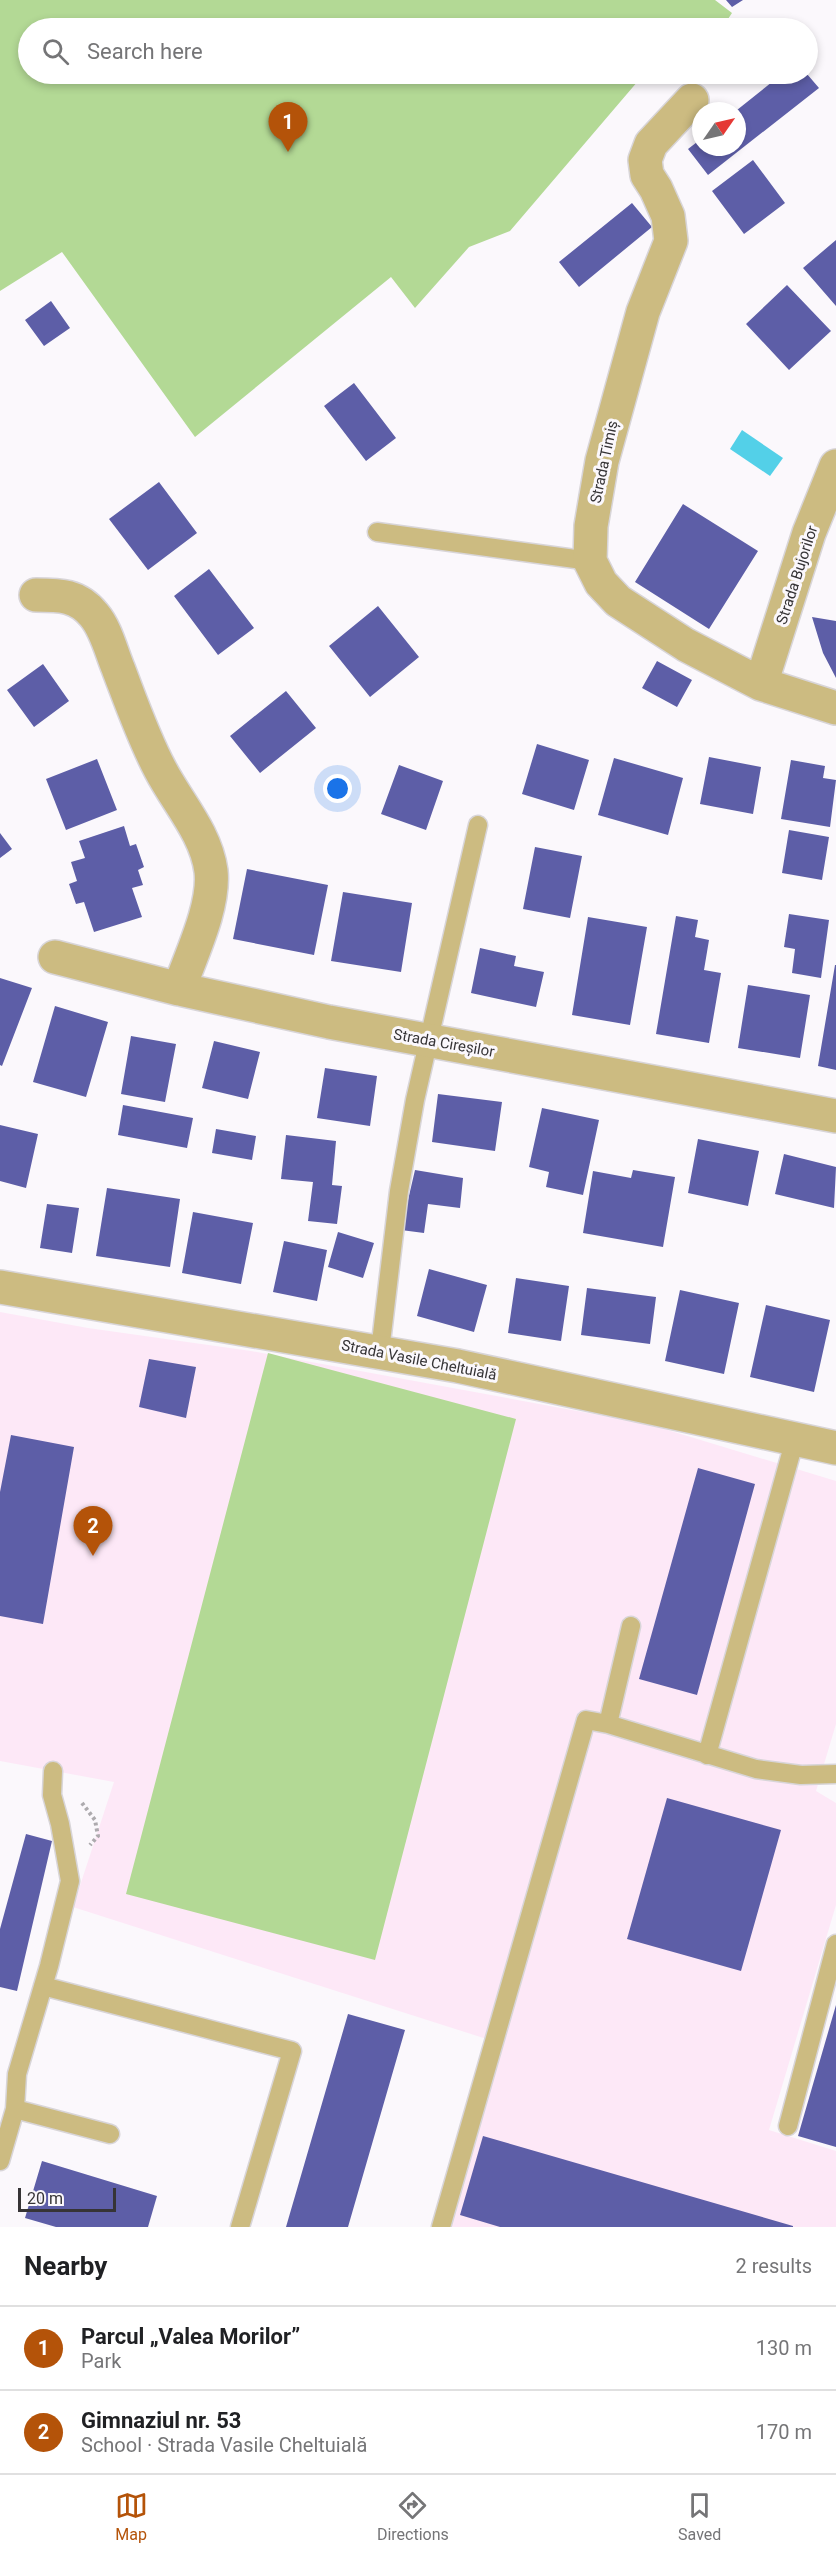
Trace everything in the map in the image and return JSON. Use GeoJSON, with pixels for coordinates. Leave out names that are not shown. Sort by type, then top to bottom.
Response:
{"type":"FeatureCollection","features":[{"type":"Feature","properties":{"kind":"street","name":"Strada Timiș"},"geometry":{"type":"LineString","coordinates":[[590,561],[591,526],[602,461],[637,332],[671,241],[668,216],[647,175],[645,160],[651,144],[692,100]]}},
{"type":"Feature","properties":{"kind":"street","name":"Strada Bujorilor"},"geometry":{"type":"LineString","coordinates":[[761,684],[809,533],[836,466]]}},
{"type":"Feature","properties":{"kind":"street"},"geometry":{"type":"LineString","coordinates":[[590,561],[601,583],[618,601],[686,645],[761,684],[836,708]]}},
{"type":"Feature","properties":{"kind":"street"},"geometry":{"type":"LineString","coordinates":[[36,595],[64,595],[82,603],[94,615],[105,633],[137,719],[160,769],[201,838],[208,856],[211,893],[179,989]]}},
{"type":"Feature","properties":{"kind":"street","name":"Strada Cireșilor"},"geometry":{"type":"LineString","coordinates":[[56,957],[179,989],[329,1022],[836,1116]]}},
{"type":"Feature","properties":{"kind":"street","name":"Strada Vasile Cheltuială"},"geometry":{"type":"LineString","coordinates":[[0,1287],[380,1351],[836,1448]]}},
{"type":"Feature","properties":{"kind":"lane"},"geometry":{"type":"LineString","coordinates":[[377,532],[590,561]]}},
{"type":"Feature","properties":{"kind":"lane"},"geometry":{"type":"LineString","coordinates":[[380,1351],[399,1191],[415,1100],[478,825]]}},
{"type":"Feature","properties":{"kind":"lane"},"geometry":{"type":"LineString","coordinates":[[707,1755],[795,1439]]}},
{"type":"Feature","properties":{"kind":"lane"},"geometry":{"type":"LineString","coordinates":[[608,1724],[631,1626]]}},
{"type":"Feature","properties":{"kind":"lane"},"geometry":{"type":"LineString","coordinates":[[441,2227],[586,1720],[608,1724],[756,1769],[779,1773],[836,1774]]}},
{"type":"Feature","properties":{"kind":"lane"},"geometry":{"type":"LineString","coordinates":[[0,2161],[15,2109],[17,2074],[70,1881],[60,1824],[52,1795],[52,1771]]}},
{"type":"Feature","properties":{"kind":"lane"},"geometry":{"type":"LineString","coordinates":[[788,2126],[836,1944]]}},
{"type":"Feature","properties":{"kind":"lane"},"geometry":{"type":"LineString","coordinates":[[43,1986],[292,2051],[240,2227]]}},
{"type":"Feature","properties":{"kind":"lane"},"geometry":{"type":"LineString","coordinates":[[15,2109],[110,2134]]}},
{"type":"Feature","properties":{"kind":"shaded area"},"geometry":{"type":"Polygon","coordinates":[[[0,1312],[88,1328],[251,1351],[648,1424],[836,1481],[836,1724],[816,1791],[836,1803],[836,1905],[769,2130],[836,2151],[836,2227],[440,2227],[493,2041],[73,1907],[114,1782],[0,1761],[0,1312]]]}},
{"type":"Feature","properties":{"kind":"green space"},"geometry":{"type":"Polygon","coordinates":[[[0,0],[715,0],[732,13],[729,18],[18,18],[18,84],[635,84],[510,231],[469,247],[415,308],[391,277],[195,437],[62,252],[0,291],[0,0]]]}},
{"type":"Feature","properties":{"kind":"green space"},"geometry":{"type":"Polygon","coordinates":[[[268,1353],[516,1419],[375,1960],[126,1894],[268,1353]]]}},
{"type":"Feature","properties":{"kind":"water"},"geometry":{"type":"Polygon","coordinates":[[[742,430],[783,458],[770,476],[730,449],[742,430]]]}},
{"type":"Feature","properties":{"kind":"building"},"geometry":{"type":"Polygon","coordinates":[[[726,0],[743,0],[732,7],[726,0]]]}},
{"type":"Feature","properties":{"kind":"building"},"geometry":{"type":"Polygon","coordinates":[[[770,84],[816,84],[819,88],[746,145],[746,103],[770,84]]]}},
{"type":"Feature","properties":{"kind":"building"},"geometry":{"type":"Polygon","coordinates":[[[693,156],[732,156],[708,175],[693,156]]]}},
{"type":"Feature","properties":{"kind":"building"},"geometry":{"type":"Polygon","coordinates":[[[753,160],[785,203],[744,234],[712,191],[753,160]]]}},
{"type":"Feature","properties":{"kind":"building"},"geometry":{"type":"Polygon","coordinates":[[[632,203],[652,227],[579,287],[559,262],[632,203]]]}},
{"type":"Feature","properties":{"kind":"building"},"geometry":{"type":"Polygon","coordinates":[[[836,240],[836,306],[803,268],[836,240]]]}},
{"type":"Feature","properties":{"kind":"building"},"geometry":{"type":"Polygon","coordinates":[[[787,285],[831,331],[789,370],[746,324],[787,285]]]}},
{"type":"Feature","properties":{"kind":"building"},"geometry":{"type":"Polygon","coordinates":[[[51,301],[70,328],[44,346],[25,320],[51,301]]]}},
{"type":"Feature","properties":{"kind":"building"},"geometry":{"type":"Polygon","coordinates":[[[354,383],[396,438],[366,461],[324,406],[354,383]]]}},
{"type":"Feature","properties":{"kind":"building"},"geometry":{"type":"Polygon","coordinates":[[[159,482],[197,533],[148,570],[109,519],[159,482]]]}},
{"type":"Feature","properties":{"kind":"building"},"geometry":{"type":"Polygon","coordinates":[[[683,504],[758,551],[709,629],[635,582],[683,504]]]}},
{"type":"Feature","properties":{"kind":"building"},"geometry":{"type":"Polygon","coordinates":[[[209,569],[254,628],[218,655],[174,596],[209,569]]]}},
{"type":"Feature","properties":{"kind":"building"},"geometry":{"type":"Polygon","coordinates":[[[378,606],[419,657],[370,697],[329,646],[378,606]]]}},
{"type":"Feature","properties":{"kind":"building"},"geometry":{"type":"Polygon","coordinates":[[[812,617],[836,621],[836,678],[823,653],[812,617]]]}},
{"type":"Feature","properties":{"kind":"building"},"geometry":{"type":"Polygon","coordinates":[[[657,661],[692,680],[677,707],[642,688],[657,661]]]}},
{"type":"Feature","properties":{"kind":"building"},"geometry":{"type":"Polygon","coordinates":[[[43,664],[69,701],[34,727],[7,690],[43,664]]]}},
{"type":"Feature","properties":{"kind":"building"},"geometry":{"type":"Polygon","coordinates":[[[286,691],[316,728],[260,773],[230,736],[286,691]]]}},
{"type":"Feature","properties":{"kind":"building"},"geometry":{"type":"Polygon","coordinates":[[[537,744],[589,760],[574,810],[522,794],[537,744]]]}},
{"type":"Feature","properties":{"kind":"building"},"geometry":{"type":"Polygon","coordinates":[[[709,757],[761,767],[753,814],[700,804],[709,757]]]}},
{"type":"Feature","properties":{"kind":"building"},"geometry":{"type":"Polygon","coordinates":[[[614,758],[683,778],[668,835],[598,815],[614,758]]]}},
{"type":"Feature","properties":{"kind":"building"},"geometry":{"type":"Polygon","coordinates":[[[97,759],[117,810],[66,830],[46,779],[97,759]]]}},
{"type":"Feature","properties":{"kind":"building"},"geometry":{"type":"Polygon","coordinates":[[[791,760],[825,766],[823,778],[836,780],[830,827],[781,819],[791,760]]]}},
{"type":"Feature","properties":{"kind":"building"},"geometry":{"type":"Polygon","coordinates":[[[399,765],[443,781],[426,830],[381,814],[399,765]]]}},
{"type":"Feature","properties":{"kind":"building"},"geometry":{"type":"Polygon","coordinates":[[[124,826],[130,846],[136,844],[144,867],[138,870],[143,885],[132,888],[142,917],[94,932],[84,902],[76,904],[69,884],[77,881],[71,862],[85,858],[79,841],[124,826]]]}},
{"type":"Feature","properties":{"kind":"building"},"geometry":{"type":"Polygon","coordinates":[[[789,830],[829,837],[822,880],[782,873],[789,830]]]}},
{"type":"Feature","properties":{"kind":"building"},"geometry":{"type":"Polygon","coordinates":[[[0,833],[12,849],[0,858],[0,833]]]}},
{"type":"Feature","properties":{"kind":"building"},"geometry":{"type":"Polygon","coordinates":[[[535,847],[582,856],[570,918],[523,909],[535,847]]]}},
{"type":"Feature","properties":{"kind":"building"},"geometry":{"type":"Polygon","coordinates":[[[247,869],[328,885],[314,955],[233,939],[247,869]]]}},
{"type":"Feature","properties":{"kind":"building"},"geometry":{"type":"Polygon","coordinates":[[[343,892],[412,903],[401,972],[331,961],[343,892]]]}},
{"type":"Feature","properties":{"kind":"building"},"geometry":{"type":"Polygon","coordinates":[[[789,914],[829,920],[821,978],[792,973],[795,949],[784,947],[789,914]]]}},
{"type":"Feature","properties":{"kind":"building"},"geometry":{"type":"Polygon","coordinates":[[[676,916],[698,920],[695,937],[709,940],[704,970],[721,973],[709,1043],[656,1034],[676,916]]]}},
{"type":"Feature","properties":{"kind":"building"},"geometry":{"type":"Polygon","coordinates":[[[588,917],[647,927],[630,1025],[572,1015],[588,917]]]}},
{"type":"Feature","properties":{"kind":"building"},"geometry":{"type":"Polygon","coordinates":[[[480,948],[516,956],[514,966],[544,972],[536,1007],[471,993],[480,948]]]}},
{"type":"Feature","properties":{"kind":"building"},"geometry":{"type":"Polygon","coordinates":[[[836,965],[836,1070],[818,1066],[836,965]]]}},
{"type":"Feature","properties":{"kind":"building"},"geometry":{"type":"Polygon","coordinates":[[[0,978],[32,988],[2,1066],[0,1065],[0,978]]]}},
{"type":"Feature","properties":{"kind":"building"},"geometry":{"type":"Polygon","coordinates":[[[748,985],[810,995],[800,1058],[738,1048],[748,985]]]}},
{"type":"Feature","properties":{"kind":"building"},"geometry":{"type":"Polygon","coordinates":[[[55,1006],[108,1022],[86,1097],[33,1082],[55,1006]]]}},
{"type":"Feature","properties":{"kind":"building"},"geometry":{"type":"Polygon","coordinates":[[[131,1036],[176,1044],[165,1102],[121,1094],[131,1036]]]}},
{"type":"Feature","properties":{"kind":"building"},"geometry":{"type":"Polygon","coordinates":[[[214,1041],[260,1052],[248,1099],[202,1088],[214,1041]]]}},
{"type":"Feature","properties":{"kind":"building"},"geometry":{"type":"Polygon","coordinates":[[[325,1068],[377,1076],[370,1126],[317,1118],[325,1068]]]}},
{"type":"Feature","properties":{"kind":"building"},"geometry":{"type":"Polygon","coordinates":[[[438,1094],[502,1102],[495,1151],[432,1142],[438,1094]]]}},
{"type":"Feature","properties":{"kind":"building"},"geometry":{"type":"Polygon","coordinates":[[[123,1105],[193,1118],[187,1148],[118,1135],[123,1105]]]}},
{"type":"Feature","properties":{"kind":"building"},"geometry":{"type":"Polygon","coordinates":[[[542,1108],[599,1120],[583,1195],[546,1187],[549,1172],[529,1167],[542,1108]]]}},
{"type":"Feature","properties":{"kind":"building"},"geometry":{"type":"Polygon","coordinates":[[[0,1125],[38,1134],[26,1188],[0,1181],[0,1125]]]}},
{"type":"Feature","properties":{"kind":"building"},"geometry":{"type":"Polygon","coordinates":[[[216,1129],[256,1136],[252,1160],[212,1153],[216,1129]]]}},
{"type":"Feature","properties":{"kind":"building"},"geometry":{"type":"Polygon","coordinates":[[[286,1135],[336,1141],[332,1185],[342,1186],[337,1224],[308,1221],[313,1182],[281,1179],[286,1135]]]}},
{"type":"Feature","properties":{"kind":"building"},"geometry":{"type":"Polygon","coordinates":[[[698,1139],[759,1151],[748,1206],[688,1193],[698,1139]]]}},
{"type":"Feature","properties":{"kind":"building"},"geometry":{"type":"Polygon","coordinates":[[[784,1154],[836,1167],[834,1208],[775,1194],[784,1154]]]}},
{"type":"Feature","properties":{"kind":"building"},"geometry":{"type":"Polygon","coordinates":[[[415,1170],[463,1178],[460,1208],[428,1204],[424,1233],[401,1230],[415,1170]]]}},
{"type":"Feature","properties":{"kind":"building"},"geometry":{"type":"Polygon","coordinates":[[[633,1170],[675,1177],[663,1247],[583,1233],[593,1171],[631,1178],[633,1170]]]}},
{"type":"Feature","properties":{"kind":"building"},"geometry":{"type":"Polygon","coordinates":[[[107,1188],[180,1199],[170,1267],[96,1256],[107,1188]]]}},
{"type":"Feature","properties":{"kind":"building"},"geometry":{"type":"Polygon","coordinates":[[[47,1204],[79,1208],[72,1253],[40,1248],[47,1204]]]}},
{"type":"Feature","properties":{"kind":"building"},"geometry":{"type":"Polygon","coordinates":[[[193,1212],[253,1223],[241,1284],[182,1273],[193,1212]]]}},
{"type":"Feature","properties":{"kind":"building"},"geometry":{"type":"Polygon","coordinates":[[[338,1232],[374,1243],[363,1278],[328,1267],[338,1232]]]}},
{"type":"Feature","properties":{"kind":"building"},"geometry":{"type":"Polygon","coordinates":[[[284,1241],[327,1250],[317,1301],[273,1292],[284,1241]]]}},
{"type":"Feature","properties":{"kind":"building"},"geometry":{"type":"Polygon","coordinates":[[[429,1269],[487,1285],[474,1332],[417,1316],[429,1269]]]}},
{"type":"Feature","properties":{"kind":"building"},"geometry":{"type":"Polygon","coordinates":[[[516,1278],[569,1286],[561,1341],[508,1333],[516,1278]]]}},
{"type":"Feature","properties":{"kind":"building"},"geometry":{"type":"Polygon","coordinates":[[[587,1288],[656,1297],[650,1344],[581,1335],[587,1288]]]}},
{"type":"Feature","properties":{"kind":"building"},"geometry":{"type":"Polygon","coordinates":[[[680,1290],[739,1303],[724,1374],[665,1361],[680,1290]]]}},
{"type":"Feature","properties":{"kind":"building"},"geometry":{"type":"Polygon","coordinates":[[[766,1305],[830,1320],[814,1392],[750,1377],[766,1305]]]}},
{"type":"Feature","properties":{"kind":"building"},"geometry":{"type":"Polygon","coordinates":[[[149,1359],[196,1367],[186,1418],[139,1407],[149,1359]]]}},
{"type":"Feature","properties":{"kind":"building"},"geometry":{"type":"Polygon","coordinates":[[[11,1435],[74,1447],[43,1624],[0,1616],[0,1492],[11,1435]]]}},
{"type":"Feature","properties":{"kind":"building"},"geometry":{"type":"Polygon","coordinates":[[[698,1468],[755,1484],[697,1695],[639,1679],[698,1468]]]}},
{"type":"Feature","properties":{"kind":"building"},"geometry":{"type":"Polygon","coordinates":[[[667,1798],[781,1830],[741,1971],[627,1939],[667,1798]]]}},
{"type":"Feature","properties":{"kind":"building"},"geometry":{"type":"Polygon","coordinates":[[[26,1834],[52,1841],[17,1991],[0,1987],[0,1929],[26,1834]]]}},
{"type":"Feature","properties":{"kind":"building"},"geometry":{"type":"Polygon","coordinates":[[[836,2005],[836,2147],[798,2136],[836,2005]]]}},
{"type":"Feature","properties":{"kind":"building"},"geometry":{"type":"Polygon","coordinates":[[[348,2014],[405,2030],[348,2227],[286,2227],[348,2014]]]}},
{"type":"Feature","properties":{"kind":"building"},"geometry":{"type":"Polygon","coordinates":[[[483,2136],[793,2227],[500,2227],[460,2215],[483,2136]]]}},
{"type":"Feature","properties":{"kind":"building"},"geometry":{"type":"Polygon","coordinates":[[[42,2161],[157,2196],[148,2227],[56,2227],[25,2218],[42,2161]]]}},
{"type":"Feature","properties":{"kind":"place","name":"Parcul „Valea Morilor”"},"geometry":{"type":"Point","coordinates":[288,152]}},
{"type":"Feature","properties":{"kind":"place","name":"Gimnaziul nr. 53"},"geometry":{"type":"Point","coordinates":[93,1556]}}]}
